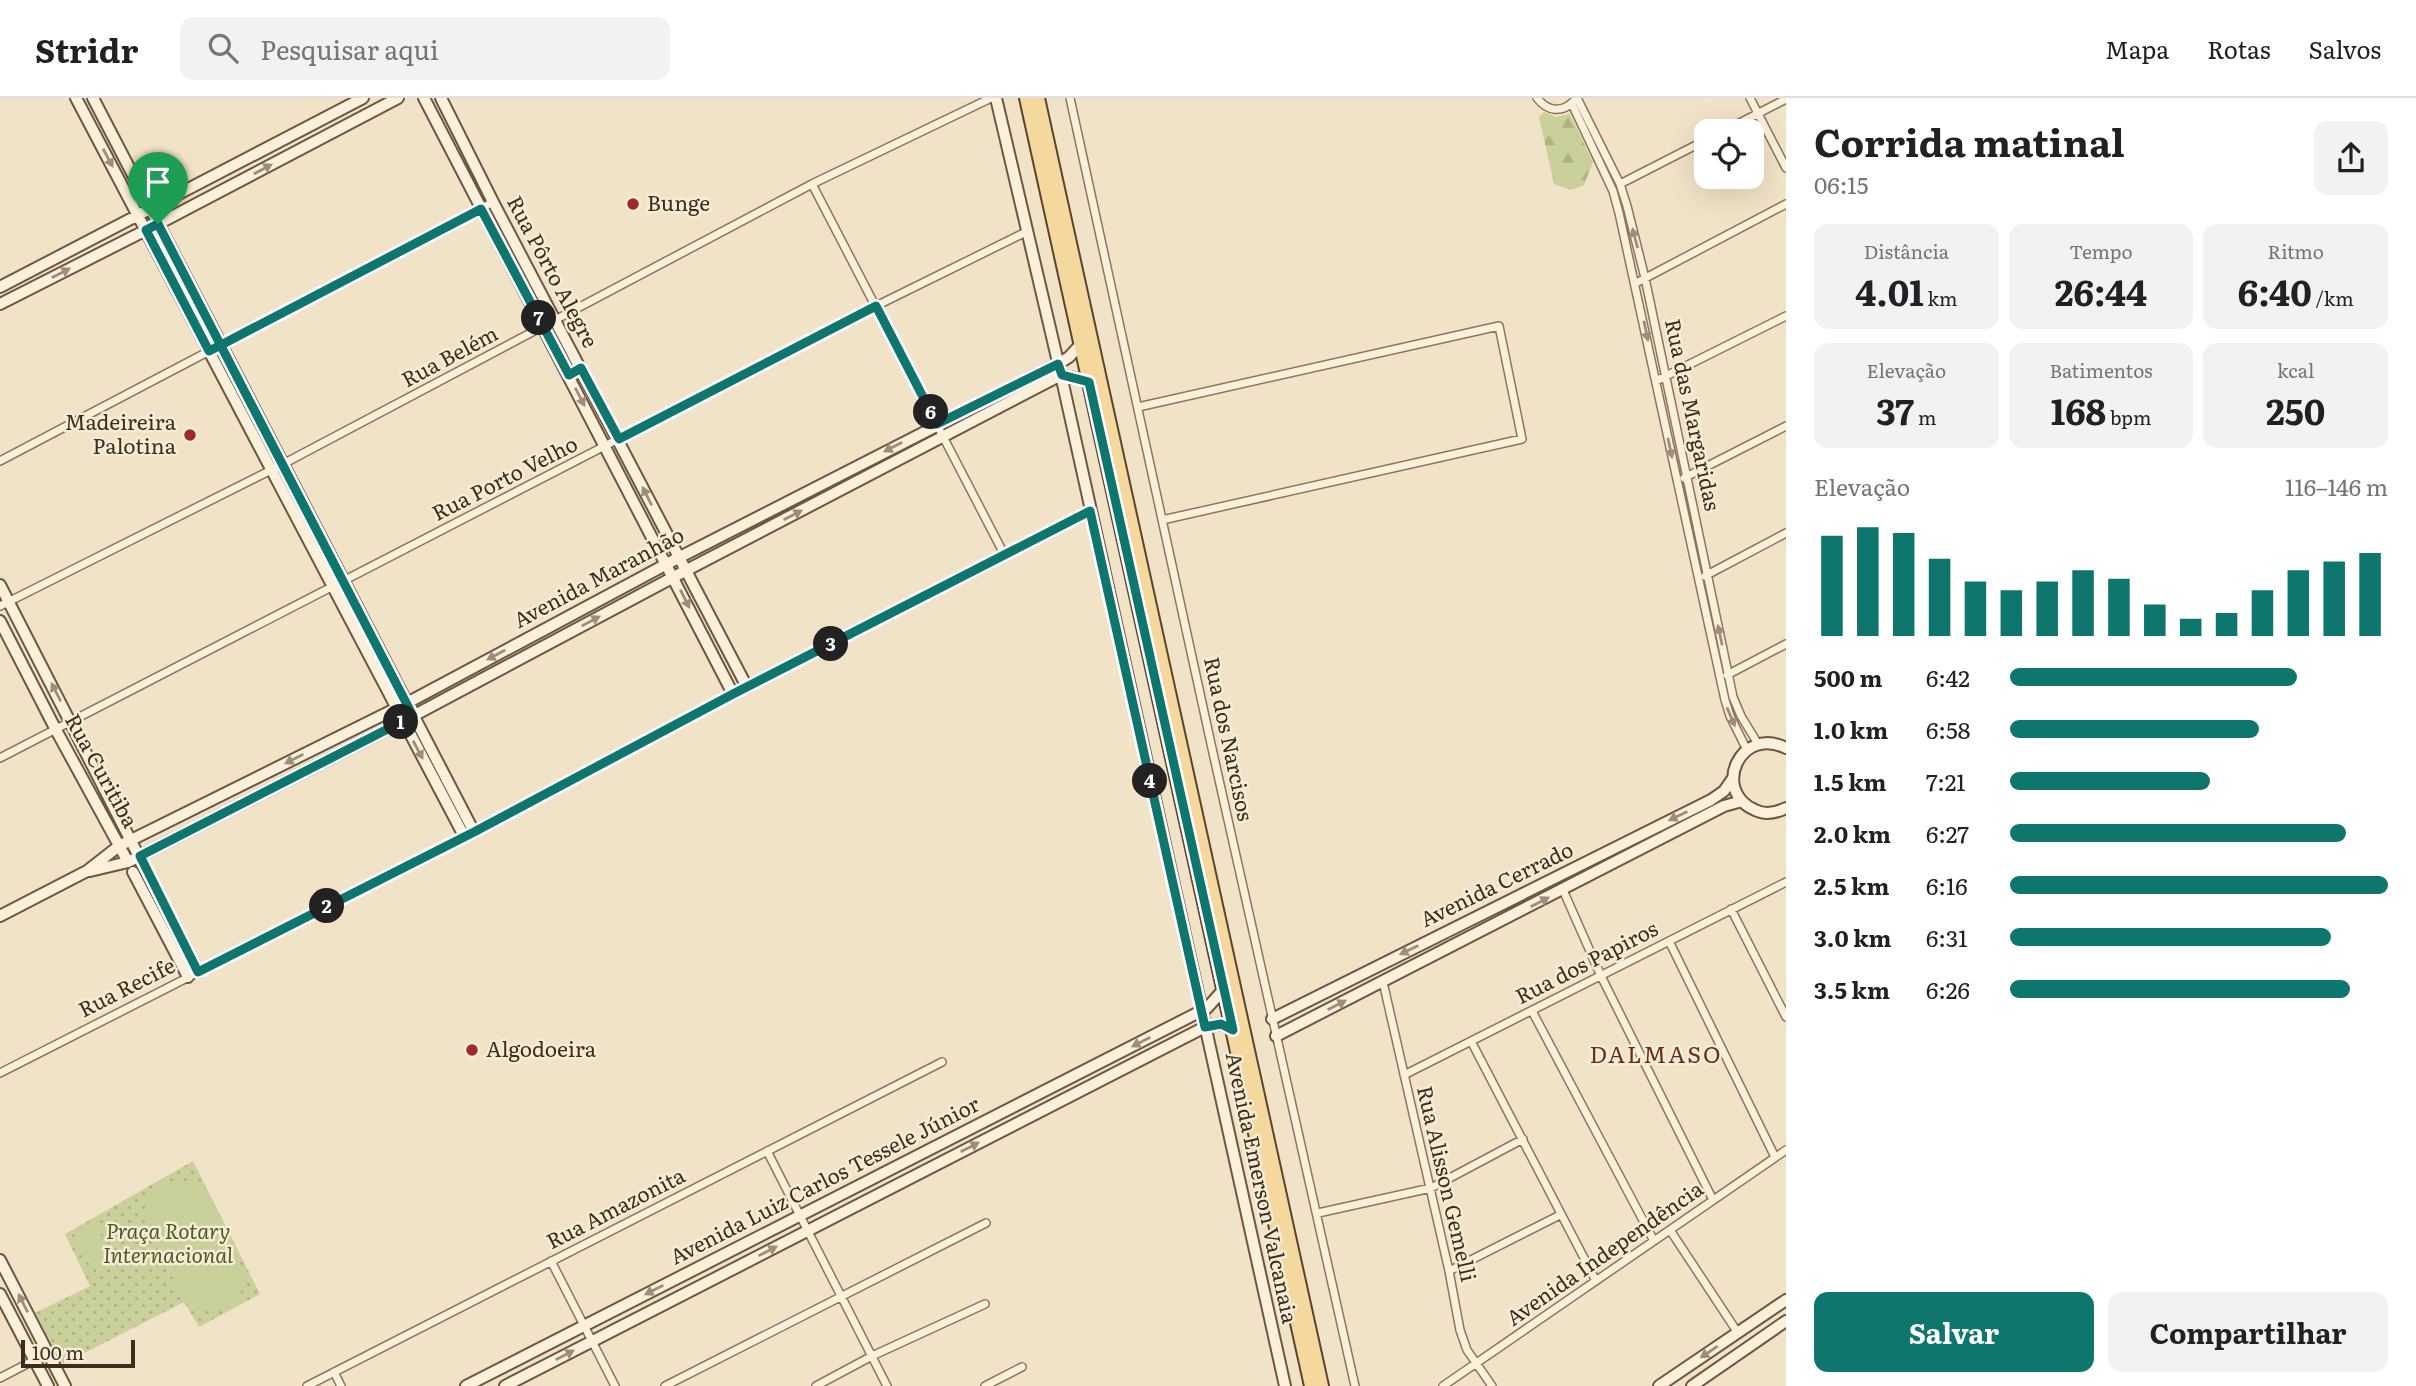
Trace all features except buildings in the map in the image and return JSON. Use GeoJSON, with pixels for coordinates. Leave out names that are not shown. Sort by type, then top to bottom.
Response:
{"type":"FeatureCollection","features":[{"type":"Feature","properties":{"kind":"main road"},"geometry":{"type":"LineString","coordinates":[[1027,99],[1311,1386]]}},
{"type":"Feature","properties":{"kind":"main road"},"geometry":{"type":"LineString","coordinates":[[1027,99],[1322,1386]]}},
{"type":"Feature","properties":{"kind":"street"},"geometry":{"type":"LineString","coordinates":[[76,98],[333,587],[401,705],[469,834]]}},
{"type":"Feature","properties":{"kind":"street"},"geometry":{"type":"LineString","coordinates":[[93,98],[344,582],[401,705]]}},
{"type":"Feature","properties":{"kind":"street"},"geometry":{"type":"LineString","coordinates":[[0,287],[363,98]]}},
{"type":"Feature","properties":{"kind":"street"},"geometry":{"type":"LineString","coordinates":[[0,304],[398,98]]}},
{"type":"Feature","properties":{"kind":"street","name":"Rua Pôrto Alegre"},"geometry":{"type":"LineString","coordinates":[[424,98],[733,694]]}},
{"type":"Feature","properties":{"kind":"street","name":"Rua Pôrto Alegre"},"geometry":{"type":"LineString","coordinates":[[442,98],[493,202],[747,687]]}},
{"type":"Feature","properties":{"kind":"street","name":"Rua Belém"},"geometry":{"type":"LineString","coordinates":[[4,604],[283,464],[812,184],[993,98]]}},
{"type":"Feature","properties":{"kind":"street","name":"Avenida Emerson Valcanaia"},"geometry":{"type":"LineString","coordinates":[[993,98],[1062,375],[1284,1386]]}},
{"type":"Feature","properties":{"kind":"street","name":"Rua dos Narcisos"},"geometry":{"type":"LineString","coordinates":[[1070,98],[1355,1386]]}},
{"type":"Feature","properties":{"kind":"street"},"geometry":{"type":"LineString","coordinates":[[1537,98],[1554,110],[1567,108],[1575,100]]}},
{"type":"Feature","properties":{"kind":"street"},"geometry":{"type":"LineString","coordinates":[[1750,98],[1786,168]]}},
{"type":"Feature","properties":{"kind":"street"},"geometry":{"type":"LineString","coordinates":[[1748,119],[1786,99]]}},
{"type":"Feature","properties":{"kind":"street","name":"Rua das Margaridas"},"geometry":{"type":"LineString","coordinates":[[1575,100],[1620,184],[1645,278],[1733,697],[1758,744]]}},
{"type":"Feature","properties":{"kind":"street","name":"Rua das Margaridas"},"geometry":{"type":"LineString","coordinates":[[1575,100],[1612,191],[1636,283],[1720,678],[1730,716],[1747,750]]}},
{"type":"Feature","properties":{"kind":"street"},"geometry":{"type":"LineString","coordinates":[[444,139],[458,132]]}},
{"type":"Feature","properties":{"kind":"street"},"geometry":{"type":"LineString","coordinates":[[1620,184],[1694,146]]}},
{"type":"Feature","properties":{"kind":"street"},"geometry":{"type":"LineString","coordinates":[[460,169],[473,163]]}},
{"type":"Feature","properties":{"kind":"street"},"geometry":{"type":"LineString","coordinates":[[812,184],[1005,556]]}},
{"type":"Feature","properties":{"kind":"street"},"geometry":{"type":"LineString","coordinates":[[0,461],[493,202]]}},
{"type":"Feature","properties":{"kind":"street"},"geometry":{"type":"LineString","coordinates":[[1636,283],[1786,204]]}},
{"type":"Feature","properties":{"kind":"street","name":"Rua Porto Velho"},"geometry":{"type":"LineString","coordinates":[[0,758],[876,306],[1026,232]]}},
{"type":"Feature","properties":{"kind":"street"},"geometry":{"type":"LineString","coordinates":[[507,258],[520,251]]}},
{"type":"Feature","properties":{"kind":"street"},"geometry":{"type":"LineString","coordinates":[[162,261],[174,255]]}},
{"type":"Feature","properties":{"kind":"street"},"geometry":{"type":"LineString","coordinates":[[1656,381],[1786,316]]}},
{"type":"Feature","properties":{"kind":"street"},"geometry":{"type":"LineString","coordinates":[[1138,407],[1499,326],[1522,439],[1162,520]]}},
{"type":"Feature","properties":{"kind":"street","name":"Avenida Maranhão"},"geometry":{"type":"LineString","coordinates":[[87,871],[119,846],[401,705],[666,564],[1058,364],[1069,357],[1080,344]]}},
{"type":"Feature","properties":{"kind":"street"},"geometry":{"type":"LineString","coordinates":[[569,375],[581,368]]}},
{"type":"Feature","properties":{"kind":"street"},"geometry":{"type":"LineString","coordinates":[[1062,375],[1089,382]]}},
{"type":"Feature","properties":{"kind":"street","name":"Avenida Maranhão"},"geometry":{"type":"LineString","coordinates":[[87,871],[131,867],[140,856],[1062,375]]}},
{"type":"Feature","properties":{"kind":"street"},"geometry":{"type":"LineString","coordinates":[[1677,481],[1786,426]]}},
{"type":"Feature","properties":{"kind":"street","name":"Rua Recife"},"geometry":{"type":"LineString","coordinates":[[0,1073],[469,834],[733,694],[1090,511]]}},
{"type":"Feature","properties":{"kind":"street"},"geometry":{"type":"LineString","coordinates":[[1699,579],[1786,533]]}},
{"type":"Feature","properties":{"kind":"street","name":"Rua Curitiba"},"geometry":{"type":"LineString","coordinates":[[0,585],[4,604],[71,723],[140,856],[192,974]]}},
{"type":"Feature","properties":{"kind":"street","name":"Rua Curitiba"},"geometry":{"type":"LineString","coordinates":[[0,621],[119,846],[192,974]]}},
{"type":"Feature","properties":{"kind":"street"},"geometry":{"type":"LineString","coordinates":[[1720,678],[1786,644]]}},
{"type":"Feature","properties":{"kind":"street"},"geometry":{"type":"LineString","coordinates":[[1785,810],[1771,813],[1758,811],[1742,801],[1735,790],[1733,778],[1738,760],[1747,750],[1758,744],[1771,743],[1786,748]]}},
{"type":"Feature","properties":{"kind":"street","name":"Avenida Cerrado"},"geometry":{"type":"LineString","coordinates":[[1272,1018],[1711,800],[1724,791],[1733,778]]}},
{"type":"Feature","properties":{"kind":"street","name":"Avenida Cerrado"},"geometry":{"type":"LineString","coordinates":[[1276,1036],[1724,806],[1742,801]]}},
{"type":"Feature","properties":{"kind":"street"},"geometry":{"type":"LineString","coordinates":[[0,916],[87,871]]}},
{"type":"Feature","properties":{"kind":"street","name":"Rua dos Papiros"},"geometry":{"type":"LineString","coordinates":[[1404,1075],[1786,882]]}},
{"type":"Feature","properties":{"kind":"street"},"geometry":{"type":"LineString","coordinates":[[1563,890],[1601,976],[1713,1200]]}},
{"type":"Feature","properties":{"kind":"street"},"geometry":{"type":"LineString","coordinates":[[1731,909],[1786,1017]]}},
{"type":"Feature","properties":{"kind":"street"},"geometry":{"type":"LineString","coordinates":[[1669,941],[1776,1157]]}},
{"type":"Feature","properties":{"kind":"street","name":"Rua Alisson Gemelli"},"geometry":{"type":"LineString","coordinates":[[1383,982],[1431,1188],[1460,1330],[1475,1364],[1492,1386]]}},
{"type":"Feature","properties":{"kind":"street","name":"Avenida Luiz Carlos Tessele Júnior"},"geometry":{"type":"LineString","coordinates":[[466,1386],[1202,1011],[1215,1002],[1224,989]]}},
{"type":"Feature","properties":{"kind":"street"},"geometry":{"type":"LineString","coordinates":[[1532,1011],[1654,1241]]}},
{"type":"Feature","properties":{"kind":"street"},"geometry":{"type":"LineString","coordinates":[[1205,1027],[1221,1024],[1233,1030]]}},
{"type":"Feature","properties":{"kind":"street","name":"Avenida Luiz Carlos Tessele Júnior"},"geometry":{"type":"LineString","coordinates":[[505,1386],[1205,1027]]}},
{"type":"Feature","properties":{"kind":"street"},"geometry":{"type":"LineString","coordinates":[[1471,1041],[1596,1281]]}},
{"type":"Feature","properties":{"kind":"street","name":"Rua Amazonita"},"geometry":{"type":"LineString","coordinates":[[307,1386],[942,1062]]}},
{"type":"Feature","properties":{"kind":"street"},"geometry":{"type":"LineString","coordinates":[[1318,1213],[1431,1188],[1523,1139]]}},
{"type":"Feature","properties":{"kind":"street","name":"Avenida Independência"},"geometry":{"type":"LineString","coordinates":[[1443,1386],[1786,1150]]}},
{"type":"Feature","properties":{"kind":"street"},"geometry":{"type":"LineString","coordinates":[[767,1152],[887,1386]]}},
{"type":"Feature","properties":{"kind":"street"},"geometry":{"type":"LineString","coordinates":[[1449,1271],[1560,1215]]}},
{"type":"Feature","properties":{"kind":"street"},"geometry":{"type":"LineString","coordinates":[[665,1386],[986,1223]]}},
{"type":"Feature","properties":{"kind":"street"},"geometry":{"type":"LineString","coordinates":[[1670,1230],[1738,1333]]}},
{"type":"Feature","properties":{"kind":"street"},"geometry":{"type":"LineString","coordinates":[[0,1259],[65,1386]]}},
{"type":"Feature","properties":{"kind":"street"},"geometry":{"type":"LineString","coordinates":[[551,1261],[615,1386]]}},
{"type":"Feature","properties":{"kind":"street"},"geometry":{"type":"LineString","coordinates":[[0,1294],[48,1386]]}},
{"type":"Feature","properties":{"kind":"street"},"geometry":{"type":"LineString","coordinates":[[1659,1386],[1786,1300]]}},
{"type":"Feature","properties":{"kind":"street"},"geometry":{"type":"LineString","coordinates":[[816,1386],[872,1356],[985,1304]]}},
{"type":"Feature","properties":{"kind":"street"},"geometry":{"type":"LineString","coordinates":[[1692,1386],[1786,1321]]}},
{"type":"Feature","properties":{"kind":"street"},"geometry":{"type":"LineString","coordinates":[[0,1378],[48,1353]]}},
{"type":"Feature","properties":{"kind":"street"},"geometry":{"type":"LineString","coordinates":[[985,1386],[1022,1367]]}},
{"type":"Feature","properties":{"kind":"street"},"geometry":{"type":"LineString","coordinates":[[334,1372],[341,1386]]}},
{"type":"Feature","properties":{"kind":"green space"},"geometry":{"type":"Polygon","coordinates":[[[1544,112],[1556,117],[1570,114],[1593,162],[1584,185],[1571,190],[1554,184],[1539,117],[1544,112]]]}},
{"type":"Feature","properties":{"kind":"green space","name":"Praça Rotary Internacional"},"geometry":{"type":"Polygon","coordinates":[[[193,1161],[260,1294],[199,1327],[184,1302],[63,1364],[35,1313],[90,1286],[65,1234],[193,1161]]]}},
{"type":"Feature","properties":{"kind":"green space"},"geometry":{"type":"Polygon","coordinates":[[[177,1180],[206,1192],[237,1254],[242,1271],[242,1287],[236,1300],[223,1309],[200,1309],[184,1299],[148,1227],[145,1213],[148,1200],[157,1189],[177,1180]]]}},
{"type":"Feature","properties":{"kind":"green space"},"geometry":{"type":"Polygon","coordinates":[[[94,1221],[113,1260],[92,1270],[73,1231],[94,1221]]]}},
{"type":"Feature","properties":{"kind":"place","name":"Bunge"},"geometry":{"type":"Point","coordinates":[633,204]}},
{"type":"Feature","properties":{"kind":"place","name":"Madeireira Palotina"},"geometry":{"type":"Point","coordinates":[190,435]}},
{"type":"Feature","properties":{"kind":"place","name":"Algodoeira"},"geometry":{"type":"Point","coordinates":[472,1050]}},
{"type":"Feature","properties":{"kind":"district","name":"DALMASO"},"geometry":{"type":"Point","coordinates":[1656,1055]}},
{"type":"Feature","properties":{"kind":"route"},"geometry":{"type":"LineString","coordinates":[[158,224],[146,230],[209,351],[221,345],[481,209],[569,375],[581,368],[619,439],[876,306],[937,424],[1058,364],[1062,375],[1089,382],[1233,1030],[1221,1024],[1205,1027],[1090,511],[733,694],[474,832],[198,972],[140,856],[413,716],[221,345],[158,224]]}}]}
